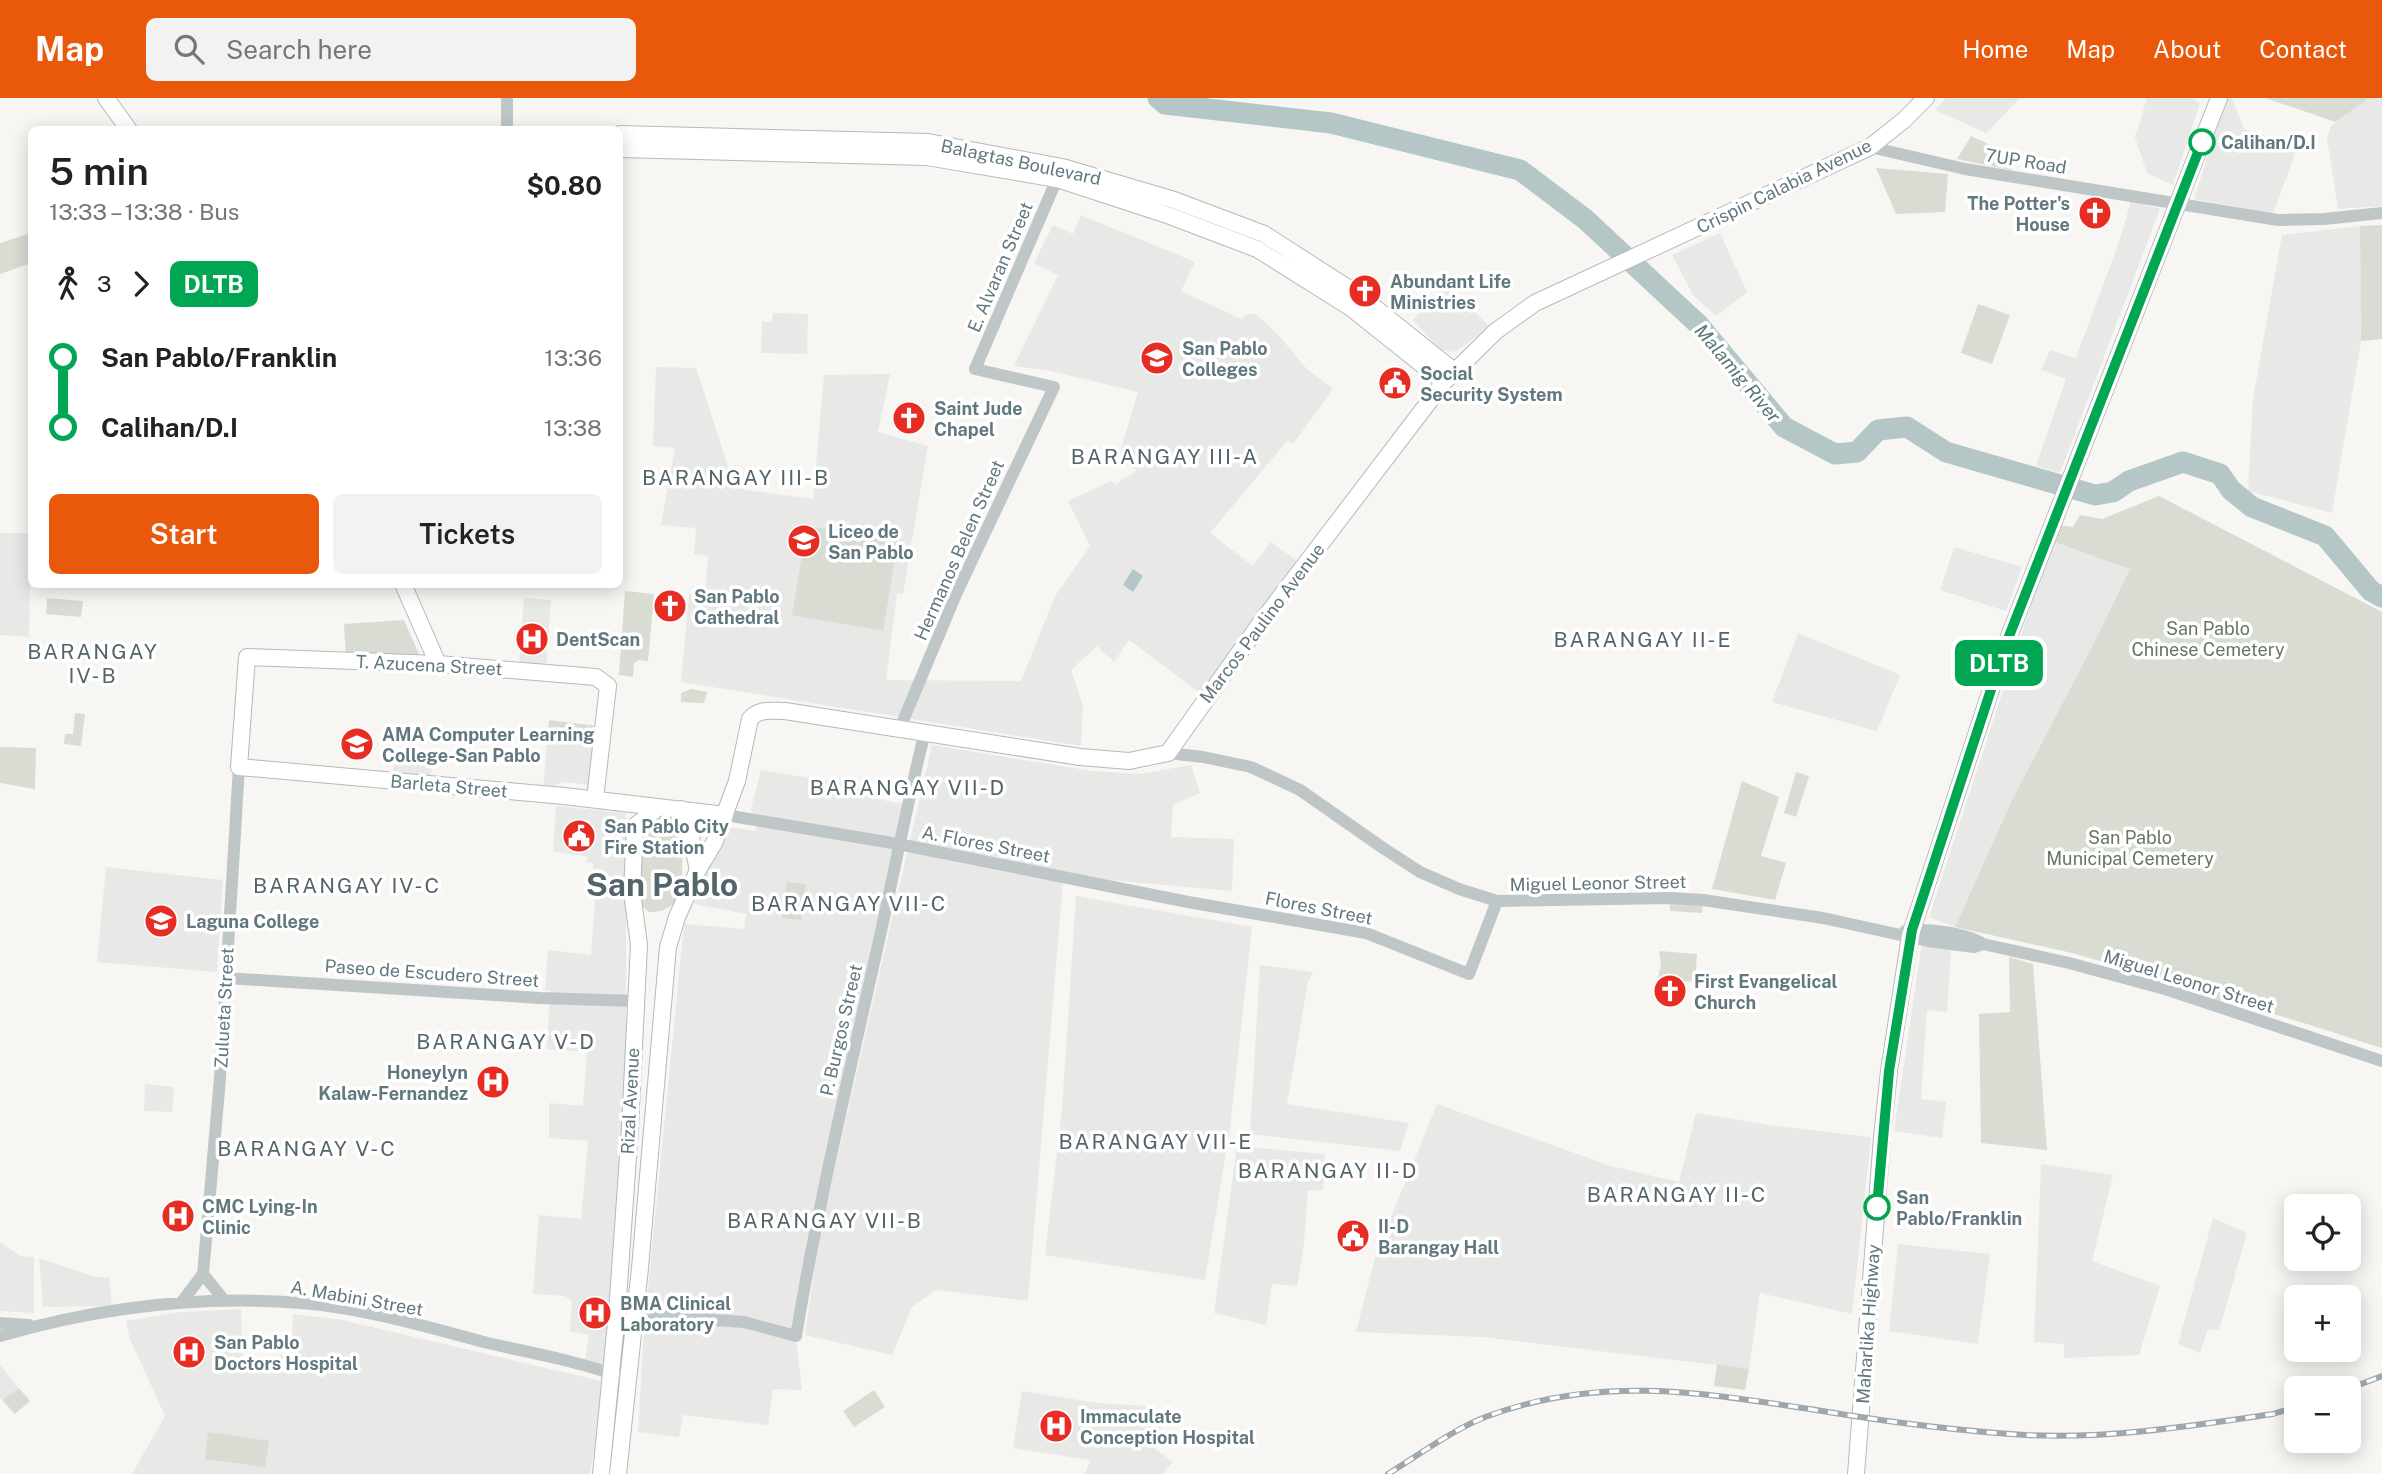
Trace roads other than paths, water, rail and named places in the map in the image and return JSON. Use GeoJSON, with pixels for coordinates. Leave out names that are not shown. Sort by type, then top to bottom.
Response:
{"type":"FeatureCollection","features":[{"type":"Feature","properties":{"kind":"main road"},"geometry":{"type":"LineString","coordinates":[[106,98],[125,126]]}},
{"type":"Feature","properties":{"kind":"main road","name":"Crispin Calabia Avenue"},"geometry":{"type":"LineString","coordinates":[[1670,242],[1870,147],[1926,98]]}},
{"type":"Feature","properties":{"kind":"main road","name":"Maharlika Highway"},"geometry":{"type":"LineString","coordinates":[[1856,1474],[1882,1137],[1905,933],[2006,644],[2219,98]]}},
{"type":"Feature","properties":{"kind":"main road","name":"Balagtas Boulevard"},"geometry":{"type":"LineString","coordinates":[[623,134],[928,142],[1059,173],[1172,208],[1260,242],[1355,301],[1449,377]]}},
{"type":"Feature","properties":{"kind":"main road","name":"Balagtas Boulevard"},"geometry":{"type":"LineString","coordinates":[[623,149],[927,156],[1059,173]]}},
{"type":"Feature","properties":{"kind":"main road","name":"Marcos Paulino Avenue"},"geometry":{"type":"LineString","coordinates":[[1168,753],[1262,621],[1449,377],[1496,331],[1535,303],[1670,242]]}},
{"type":"Feature","properties":{"kind":"main road"},"geometry":{"type":"LineString","coordinates":[[405,588],[438,664]]}},
{"type":"Feature","properties":{"kind":"main road","name":"T. Azucena Street"},"geometry":{"type":"LineString","coordinates":[[247,657],[438,664],[596,677],[608,686],[594,799]]}},
{"type":"Feature","properties":{"kind":"main road","name":"Zulueta Street"},"geometry":{"type":"LineString","coordinates":[[239,767],[247,657]]}},
{"type":"Feature","properties":{"kind":"main road","name":"Rizal Avenue"},"geometry":{"type":"LineString","coordinates":[[618,1474],[668,947],[677,917],[725,815],[737,781],[750,719],[761,711],[785,712],[900,728]]}},
{"type":"Feature","properties":{"kind":"main road"},"geometry":{"type":"LineString","coordinates":[[900,728],[1080,757],[1129,761],[1168,753]]}},
{"type":"Feature","properties":{"kind":"main road","name":"Barleta Street"},"geometry":{"type":"LineString","coordinates":[[239,767],[659,807]]}},
{"type":"Feature","properties":{"kind":"main road","name":"Rizal Avenue"},"geometry":{"type":"LineString","coordinates":[[601,1474],[617,1313],[639,945],[632,892],[635,804]]}},
{"type":"Feature","properties":{"kind":"main road"},"geometry":{"type":"LineString","coordinates":[[635,826],[659,807],[725,815]]}},
{"type":"Feature","properties":{"kind":"main road"},"geometry":{"type":"LineString","coordinates":[[681,809],[689,828],[698,870]]}},
{"type":"Feature","properties":{"kind":"street"},"geometry":{"type":"LineString","coordinates":[[507,98],[507,126]]}},
{"type":"Feature","properties":{"kind":"street","name":"7UP Road"},"geometry":{"type":"LineString","coordinates":[[1870,147],[1965,169],[2278,220],[2382,214]]}},
{"type":"Feature","properties":{"kind":"street","name":"E. Alvaran Street"},"geometry":{"type":"LineString","coordinates":[[1054,387],[975,369],[1059,173]]}},
{"type":"Feature","properties":{"kind":"street","name":"Hermanos Belen Street"},"geometry":{"type":"LineString","coordinates":[[900,728],[957,592],[1054,387]]}},
{"type":"Feature","properties":{"kind":"street","name":"P. Burgos Street"},"geometry":{"type":"LineString","coordinates":[[635,1315],[744,1322],[796,1336],[814,1229],[925,732]]}},
{"type":"Feature","properties":{"kind":"street","name":"Miguel Leonor Street"},"geometry":{"type":"LineString","coordinates":[[1168,753],[1203,757],[1259,771],[1300,790],[1420,872],[1497,901],[1670,898],[1703,900],[1823,918],[1974,947],[1983,944],[2069,963],[2165,989],[2382,1061]]}},
{"type":"Feature","properties":{"kind":"street","name":"Zulueta Street"},"geometry":{"type":"LineString","coordinates":[[203,1274],[220,1079],[239,767]]}},
{"type":"Feature","properties":{"kind":"street","name":"A. Flores Street"},"geometry":{"type":"LineString","coordinates":[[725,815],[898,844],[1239,911]]}},
{"type":"Feature","properties":{"kind":"street","name":"Flores Street"},"geometry":{"type":"LineString","coordinates":[[1239,911],[1366,933],[1469,974],[1497,901]]}},
{"type":"Feature","properties":{"kind":"street","name":"Paseo de Escudero Street"},"geometry":{"type":"LineString","coordinates":[[226,978],[540,998],[636,1001]]}},
{"type":"Feature","properties":{"kind":"street"},"geometry":{"type":"LineString","coordinates":[[181,1303],[203,1274],[225,1300]]}},
{"type":"Feature","properties":{"kind":"street","name":"A. Mabini Street"},"geometry":{"type":"LineString","coordinates":[[0,1336],[33,1326],[135,1308],[225,1300],[303,1303],[411,1323],[611,1373],[628,1380]]}},
{"type":"Feature","properties":{"kind":"street"},"geometry":{"type":"LineString","coordinates":[[617,1313],[635,1315]]}},
{"type":"Feature","properties":{"kind":"street","name":"A. Mabini Street"},"geometry":{"type":"LineString","coordinates":[[0,1323],[33,1326]]}},
{"type":"Feature","properties":{"kind":"waterway","name":"Malamig River"},"geometry":{"type":"LineString","coordinates":[[1158,98],[1165,104],[1331,123],[1520,170],[1585,219],[1698,324],[1784,427],[1835,454],[1857,452],[1878,430],[1907,427],[1946,452],[2095,495],[2113,492],[2129,481],[2183,462],[2220,474],[2231,490],[2252,507],[2325,536],[2371,591],[2382,597]]}},
{"type":"Feature","properties":{"kind":"railway"},"geometry":{"type":"LineString","coordinates":[[2361,1384],[2382,1376]]}},
{"type":"Feature","properties":{"kind":"railway"},"geometry":{"type":"LineString","coordinates":[[1388,1474],[1450,1434],[1488,1416],[1531,1403],[1613,1391],[1654,1391],[1737,1398],[1924,1426],[2057,1436],[2181,1427],[2284,1411]]}},
{"type":"Feature","properties":{"kind":"place","name":"Calihan/D.I"},"geometry":{"type":"Point","coordinates":[2202,142]}},
{"type":"Feature","properties":{"kind":"place","name":"The Potter's House"},"geometry":{"type":"Point","coordinates":[2095,213]}},
{"type":"Feature","properties":{"kind":"place","name":"Abundant Life Ministries"},"geometry":{"type":"Point","coordinates":[1365,291]}},
{"type":"Feature","properties":{"kind":"place","name":"San Pablo Colleges"},"geometry":{"type":"Point","coordinates":[1157,358]}},
{"type":"Feature","properties":{"kind":"place","name":"Social Security System"},"geometry":{"type":"Point","coordinates":[1395,383]}},
{"type":"Feature","properties":{"kind":"place","name":"Saint Jude Chapel"},"geometry":{"type":"Point","coordinates":[909,418]}},
{"type":"Feature","properties":{"kind":"place","name":"Liceo de San Pablo"},"geometry":{"type":"Point","coordinates":[804,541]}},
{"type":"Feature","properties":{"kind":"place","name":"San Pablo Cathedral"},"geometry":{"type":"Point","coordinates":[670,606]}},
{"type":"Feature","properties":{"kind":"place","name":"DentScan"},"geometry":{"type":"Point","coordinates":[532,639]}},
{"type":"Feature","properties":{"kind":"place","name":"AMA Computer Learning College-San Pablo"},"geometry":{"type":"Point","coordinates":[357,744]}},
{"type":"Feature","properties":{"kind":"place","name":"San Pablo City Fire Station"},"geometry":{"type":"Point","coordinates":[579,836]}},
{"type":"Feature","properties":{"kind":"place","name":"Laguna College"},"geometry":{"type":"Point","coordinates":[161,921]}},
{"type":"Feature","properties":{"kind":"place","name":"First Evangelical Church"},"geometry":{"type":"Point","coordinates":[1670,991]}},
{"type":"Feature","properties":{"kind":"place","name":"Honeylyn Kalaw-Fernandez"},"geometry":{"type":"Point","coordinates":[493,1082]}},
{"type":"Feature","properties":{"kind":"place","name":"San Pablo/Franklin"},"geometry":{"type":"Point","coordinates":[1877,1207]}},
{"type":"Feature","properties":{"kind":"place","name":"CMC Lying-In Clinic"},"geometry":{"type":"Point","coordinates":[178,1216]}},
{"type":"Feature","properties":{"kind":"place","name":"II-D Barangay Hall"},"geometry":{"type":"Point","coordinates":[1353,1236]}},
{"type":"Feature","properties":{"kind":"place","name":"BMA Clinical Laboratory"},"geometry":{"type":"Point","coordinates":[595,1313]}},
{"type":"Feature","properties":{"kind":"place","name":"San Pablo Doctors Hospital"},"geometry":{"type":"Point","coordinates":[189,1352]}},
{"type":"Feature","properties":{"kind":"place","name":"Immaculate Conception Hospital"},"geometry":{"type":"Point","coordinates":[1056,1426]}},
{"type":"Feature","properties":{"kind":"district","name":"BARANGAY III-A"},"geometry":{"type":"Point","coordinates":[1165,456]}},
{"type":"Feature","properties":{"kind":"district","name":"BARANGAY III-B"},"geometry":{"type":"Point","coordinates":[736,477]}},
{"type":"Feature","properties":{"kind":"district","name":"BARANGAY II-E"},"geometry":{"type":"Point","coordinates":[1643,639]}},
{"type":"Feature","properties":{"kind":"district","name":"BARANGAY IV-B"},"geometry":{"type":"Point","coordinates":[93,663]}},
{"type":"Feature","properties":{"kind":"district","name":"BARANGAY VII-D"},"geometry":{"type":"Point","coordinates":[908,787]}},
{"type":"Feature","properties":{"kind":"district","name":"San Pablo"},"geometry":{"type":"Point","coordinates":[662,884]}},
{"type":"Feature","properties":{"kind":"district","name":"BARANGAY IV-C"},"geometry":{"type":"Point","coordinates":[347,885]}},
{"type":"Feature","properties":{"kind":"district","name":"BARANGAY VII-C"},"geometry":{"type":"Point","coordinates":[849,903]}},
{"type":"Feature","properties":{"kind":"district","name":"BARANGAY V-D"},"geometry":{"type":"Point","coordinates":[506,1041]}},
{"type":"Feature","properties":{"kind":"district","name":"BARANGAY VII-E"},"geometry":{"type":"Point","coordinates":[1156,1141]}},
{"type":"Feature","properties":{"kind":"district","name":"BARANGAY V-C"},"geometry":{"type":"Point","coordinates":[307,1148]}},
{"type":"Feature","properties":{"kind":"district","name":"BARANGAY II-D"},"geometry":{"type":"Point","coordinates":[1328,1170]}},
{"type":"Feature","properties":{"kind":"district","name":"BARANGAY II-C"},"geometry":{"type":"Point","coordinates":[1677,1194]}},
{"type":"Feature","properties":{"kind":"district","name":"BARANGAY VII-B"},"geometry":{"type":"Point","coordinates":[825,1220]}},
{"type":"Feature","properties":{"kind":"park label","name":"San Pablo Chinese Cemetery"},"geometry":{"type":"Point","coordinates":[2208,638]}},
{"type":"Feature","properties":{"kind":"park label","name":"San Pablo Municipal Cemetery"},"geometry":{"type":"Point","coordinates":[2130,847]}}]}
